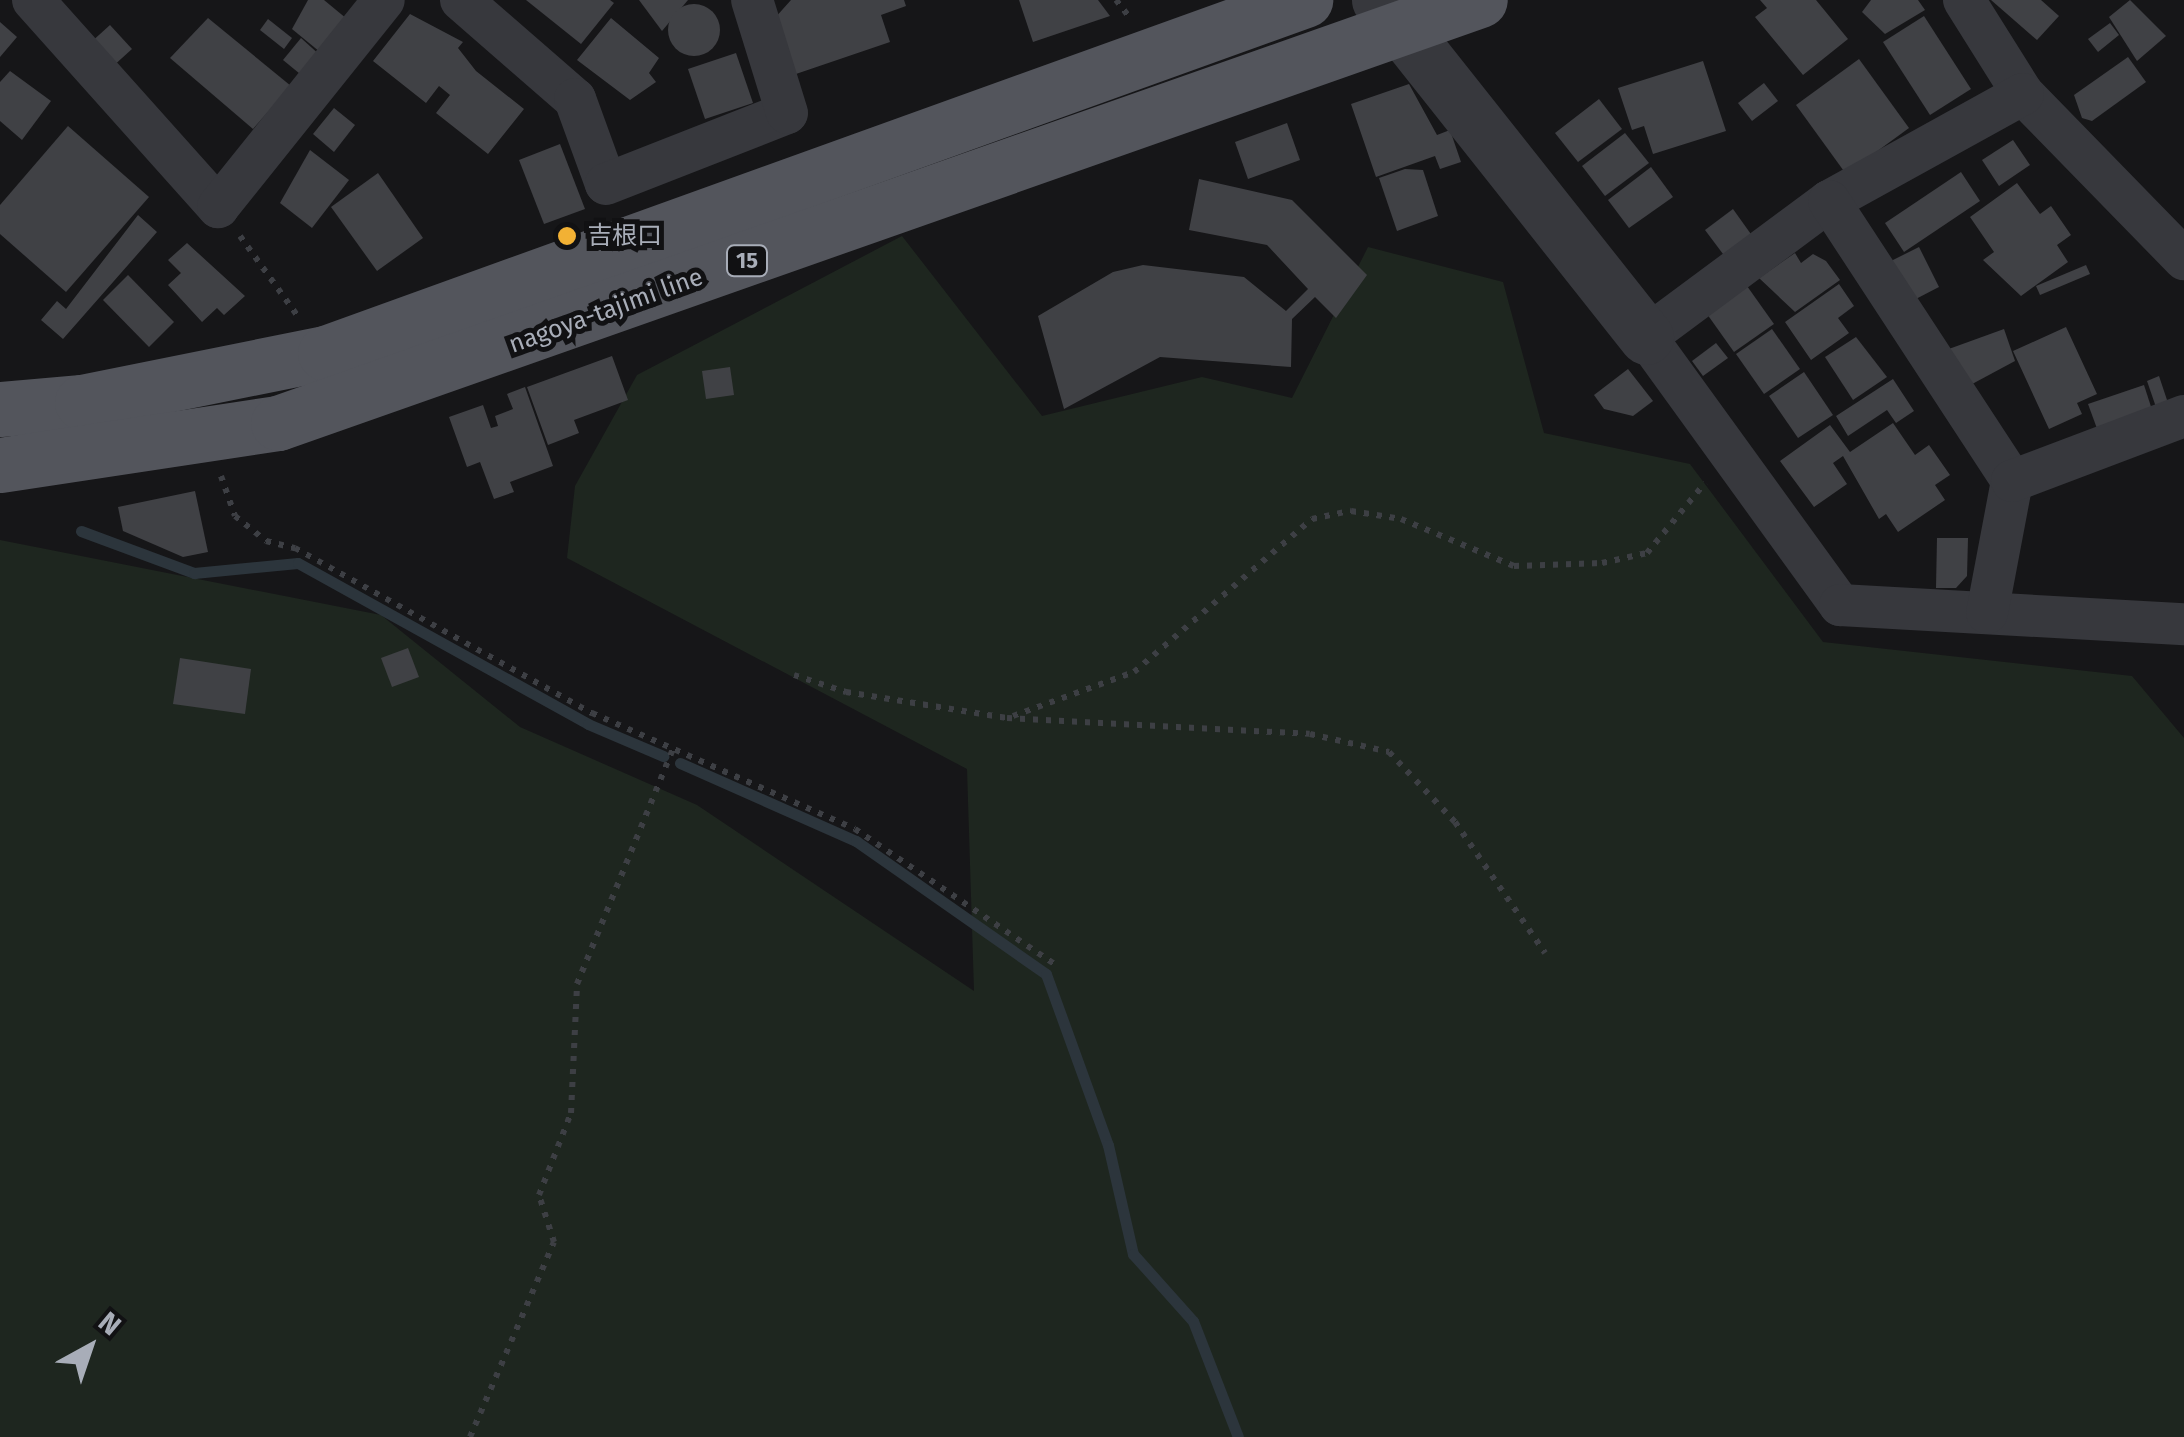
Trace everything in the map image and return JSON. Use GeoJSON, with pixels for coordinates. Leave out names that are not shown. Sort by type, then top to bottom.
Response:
{"type":"FeatureCollection","features":[{"type":"Feature","properties":{"kind":"main road","name":"15"},"geometry":{"type":"LineString","coordinates":[[0,408],[82,402],[325,353],[1305,0]]}},
{"type":"Feature","properties":{"kind":"main road","name":"nagoya-tajimi line"},"geometry":{"type":"LineString","coordinates":[[0,465],[209,436],[478,357],[1390,15],[1480,0]]}},
{"type":"Feature","properties":{"kind":"street"},"geometry":{"type":"LineString","coordinates":[[33,0],[218,207],[384,0]]}},
{"type":"Feature","properties":{"kind":"street"},"geometry":{"type":"LineString","coordinates":[[461,0],[574,98],[606,184],[787,112],[752,0]]}},
{"type":"Feature","properties":{"kind":"street"},"geometry":{"type":"LineString","coordinates":[[1964,0],[2023,94],[2184,259]]}},
{"type":"Feature","properties":{"kind":"street"},"geometry":{"type":"LineString","coordinates":[[1390,15],[1646,337],[1840,605],[2184,624]]}},
{"type":"Feature","properties":{"kind":"street"},"geometry":{"type":"LineString","coordinates":[[1646,337],[1829,201],[2023,94]]}},
{"type":"Feature","properties":{"kind":"street"},"geometry":{"type":"LineString","coordinates":[[1829,201],[2012,481],[1986,614]]}},
{"type":"Feature","properties":{"kind":"street"},"geometry":{"type":"LineString","coordinates":[[2012,481],[2184,416]]}},
{"type":"Feature","properties":{"kind":"path"},"geometry":{"type":"LineString","coordinates":[[218,207],[325,353]]}},
{"type":"Feature","properties":{"kind":"path"},"geometry":{"type":"LineString","coordinates":[[209,436],[234,516],[266,542],[674,746],[856,829],[1057,966]]}},
{"type":"Feature","properties":{"kind":"path"},"geometry":{"type":"LineString","coordinates":[[1007,718],[1134,672],[1312,518],[1351,510],[1401,519],[1514,566],[1602,563],[1648,553],[1730,453]]}},
{"type":"Feature","properties":{"kind":"path"},"geometry":{"type":"LineString","coordinates":[[794,674],[846,692],[1007,718],[1310,734],[1389,752],[1455,822],[1545,953]]}},
{"type":"Feature","properties":{"kind":"path"},"geometry":{"type":"LineString","coordinates":[[470,1437],[554,1242],[539,1195],[571,1113],[576,984],[674,746]]}},
{"type":"Feature","properties":{"kind":"shaded area"},"geometry":{"type":"Polygon","coordinates":[[[902,236],[1042,416],[1202,377],[1292,398],[1368,247],[1503,282],[1544,433],[1690,464],[1823,642],[2132,676],[2184,738],[2184,1437],[0,1437],[0,540],[381,615],[520,727],[697,805],[974,991],[967,769],[567,558],[575,486],[637,375],[902,236]]]}},
{"type":"Feature","properties":{"kind":"building"},"geometry":{"type":"Polygon","coordinates":[[[308,0],[324,0],[347,19],[320,52],[292,29],[308,0]]]}},
{"type":"Feature","properties":{"kind":"building"},"geometry":{"type":"Polygon","coordinates":[[[526,0],[610,0],[614,3],[581,44],[526,0]]]}},
{"type":"Feature","properties":{"kind":"building"},"geometry":{"type":"Polygon","coordinates":[[[639,0],[688,0],[662,31],[639,0]]]}},
{"type":"Feature","properties":{"kind":"building"},"geometry":{"type":"Polygon","coordinates":[[[791,0],[904,0],[906,6],[881,15],[890,42],[793,75],[774,19],[791,0]]]}},
{"type":"Feature","properties":{"kind":"building"},"geometry":{"type":"Polygon","coordinates":[[[1019,0],[1098,0],[1110,16],[1033,42],[1019,0]]]}},
{"type":"Feature","properties":{"kind":"building"},"geometry":{"type":"Polygon","coordinates":[[[1760,0],[1816,0],[1848,39],[1803,75],[1755,17],[1767,8],[1760,0]]]}},
{"type":"Feature","properties":{"kind":"building"},"geometry":{"type":"Polygon","coordinates":[[[1871,0],[1918,0],[1925,10],[1885,34],[1862,12],[1871,0]]]}},
{"type":"Feature","properties":{"kind":"building"},"geometry":{"type":"Polygon","coordinates":[[[1991,0],[2041,0],[2059,16],[2037,40],[1991,0]]]}},
{"type":"Feature","properties":{"kind":"building"},"geometry":{"type":"Polygon","coordinates":[[[2130,0],[2166,36],[2137,61],[2109,17],[2130,0]]]}},
{"type":"Feature","properties":{"kind":"building"},"geometry":{"type":"Polygon","coordinates":[[[694,4],[712,12],[720,30],[712,48],[694,56],[676,48],[668,30],[676,12],[694,4]]]}},
{"type":"Feature","properties":{"kind":"building"},"geometry":{"type":"Polygon","coordinates":[[[410,14],[463,42],[458,48],[476,71],[524,109],[488,154],[436,113],[450,95],[439,86],[426,103],[373,61],[410,14]]]}},
{"type":"Feature","properties":{"kind":"building"},"geometry":{"type":"Polygon","coordinates":[[[1924,16],[1971,89],[1930,115],[1883,42],[1924,16]]]}},
{"type":"Feature","properties":{"kind":"building"},"geometry":{"type":"Polygon","coordinates":[[[208,18],[291,86],[253,129],[170,58],[208,18]]]}},
{"type":"Feature","properties":{"kind":"building"},"geometry":{"type":"Polygon","coordinates":[[[611,18],[659,58],[649,73],[656,82],[630,100],[577,60],[611,18]]]}},
{"type":"Feature","properties":{"kind":"building"},"geometry":{"type":"Polygon","coordinates":[[[268,19],[292,38],[284,49],[260,30],[268,19]]]}},
{"type":"Feature","properties":{"kind":"building"},"geometry":{"type":"Polygon","coordinates":[[[0,22],[17,37],[0,57],[0,22]]]}},
{"type":"Feature","properties":{"kind":"building"},"geometry":{"type":"Polygon","coordinates":[[[2110,23],[2119,35],[2098,52],[2088,39],[2110,23]]]}},
{"type":"Feature","properties":{"kind":"building"},"geometry":{"type":"Polygon","coordinates":[[[110,25],[132,49],[111,68],[89,44],[110,25]]]}},
{"type":"Feature","properties":{"kind":"building"},"geometry":{"type":"Polygon","coordinates":[[[301,38],[322,57],[305,78],[283,60],[301,38]]]}},
{"type":"Feature","properties":{"kind":"building"},"geometry":{"type":"Polygon","coordinates":[[[736,53],[753,103],[705,119],[688,69],[736,53]]]}},
{"type":"Feature","properties":{"kind":"building"},"geometry":{"type":"Polygon","coordinates":[[[2128,57],[2146,82],[2092,121],[2082,118],[2074,95],[2128,57]]]}},
{"type":"Feature","properties":{"kind":"building"},"geometry":{"type":"Polygon","coordinates":[[[1859,59],[1909,128],[1846,174],[1796,105],[1859,59]]]}},
{"type":"Feature","properties":{"kind":"building"},"geometry":{"type":"Polygon","coordinates":[[[1703,61],[1726,131],[1653,154],[1644,126],[1632,130],[1618,88],[1703,61]]]}},
{"type":"Feature","properties":{"kind":"building"},"geometry":{"type":"Polygon","coordinates":[[[10,71],[51,101],[22,140],[0,121],[0,82],[10,71]]]}},
{"type":"Feature","properties":{"kind":"building"},"geometry":{"type":"Polygon","coordinates":[[[1764,83],[1778,101],[1752,121],[1738,103],[1764,83]]]}},
{"type":"Feature","properties":{"kind":"building"},"geometry":{"type":"Polygon","coordinates":[[[1409,84],[1437,135],[1450,130],[1461,162],[1440,169],[1435,156],[1376,177],[1351,104],[1409,84]]]}},
{"type":"Feature","properties":{"kind":"building"},"geometry":{"type":"Polygon","coordinates":[[[1599,99],[1622,129],[1578,162],[1555,133],[1599,99]]]}},
{"type":"Feature","properties":{"kind":"building"},"geometry":{"type":"Polygon","coordinates":[[[334,108],[355,125],[334,152],[313,134],[334,108]]]}},
{"type":"Feature","properties":{"kind":"building"},"geometry":{"type":"Polygon","coordinates":[[[1287,123],[1300,160],[1248,179],[1235,142],[1287,123]]]}},
{"type":"Feature","properties":{"kind":"building"},"geometry":{"type":"Polygon","coordinates":[[[68,126],[149,197],[66,292],[0,234],[0,205],[68,126]]]}},
{"type":"Feature","properties":{"kind":"building"},"geometry":{"type":"Polygon","coordinates":[[[1625,133],[1649,163],[1605,196],[1582,166],[1625,133]]]}},
{"type":"Feature","properties":{"kind":"building"},"geometry":{"type":"Polygon","coordinates":[[[2013,140],[2030,165],[1999,186],[1982,160],[2013,140]]]}},
{"type":"Feature","properties":{"kind":"building"},"geometry":{"type":"Polygon","coordinates":[[[560,144],[585,209],[544,224],[519,160],[560,144]]]}},
{"type":"Feature","properties":{"kind":"building"},"geometry":{"type":"Polygon","coordinates":[[[310,150],[349,180],[312,228],[280,203],[310,150]]]}},
{"type":"Feature","properties":{"kind":"building"},"geometry":{"type":"Polygon","coordinates":[[[1651,167],[1673,197],[1629,228],[1608,200],[1651,167]]]}},
{"type":"Feature","properties":{"kind":"building"},"geometry":{"type":"Polygon","coordinates":[[[1405,169],[1423,170],[1438,216],[1397,231],[1379,178],[1405,169]]]}},
{"type":"Feature","properties":{"kind":"building"},"geometry":{"type":"Polygon","coordinates":[[[1961,172],[1980,201],[1904,252],[1885,223],[1961,172]]]}},
{"type":"Feature","properties":{"kind":"building"},"geometry":{"type":"Polygon","coordinates":[[[378,173],[423,238],[377,271],[331,207],[378,173]]]}},
{"type":"Feature","properties":{"kind":"building"},"geometry":{"type":"Polygon","coordinates":[[[1199,179],[1292,200],[1367,275],[1336,318],[1315,297],[1292,319],[1291,367],[1160,357],[1064,409],[1038,316],[1113,272],[1143,265],[1244,277],[1286,311],[1308,289],[1267,245],[1189,230],[1199,179]]]}},
{"type":"Feature","properties":{"kind":"building"},"geometry":{"type":"Polygon","coordinates":[[[2017,183],[2040,214],[2051,206],[2071,235],[2057,245],[2068,262],[2021,296],[1983,260],[1994,252],[1970,217],[2017,183]]]}},
{"type":"Feature","properties":{"kind":"building"},"geometry":{"type":"Polygon","coordinates":[[[1733,209],[1753,237],[1726,258],[1705,230],[1733,209]]]}},
{"type":"Feature","properties":{"kind":"building"},"geometry":{"type":"Polygon","coordinates":[[[138,215],[157,232],[63,339],[41,320],[57,301],[66,309],[138,215]]]}},
{"type":"Feature","properties":{"kind":"building"},"geometry":{"type":"Polygon","coordinates":[[[187,243],[245,296],[224,315],[217,308],[202,322],[168,285],[181,273],[168,260],[187,243]]]}},
{"type":"Feature","properties":{"kind":"building"},"geometry":{"type":"Polygon","coordinates":[[[1919,247],[1939,287],[1910,302],[1889,262],[1919,247]]]}},
{"type":"Feature","properties":{"kind":"building"},"geometry":{"type":"Polygon","coordinates":[[[1795,253],[1801,263],[1813,254],[1826,261],[1840,280],[1795,312],[1759,278],[1795,253]]]}},
{"type":"Feature","properties":{"kind":"building"},"geometry":{"type":"Polygon","coordinates":[[[2086,265],[2090,274],[2040,295],[2036,286],[2086,265]]]}},
{"type":"Feature","properties":{"kind":"building"},"geometry":{"type":"Polygon","coordinates":[[[128,275],[174,322],[149,347],[103,300],[128,275]]]}},
{"type":"Feature","properties":{"kind":"building"},"geometry":{"type":"Polygon","coordinates":[[[1839,284],[1854,306],[1838,318],[1849,333],[1811,360],[1785,322],[1839,284]]]}},
{"type":"Feature","properties":{"kind":"building"},"geometry":{"type":"Polygon","coordinates":[[[1747,286],[1774,324],[1734,352],[1707,314],[1747,286]]]}},
{"type":"Feature","properties":{"kind":"building"},"geometry":{"type":"Polygon","coordinates":[[[2066,327],[2097,394],[2077,403],[2082,414],[2049,429],[2013,351],[2066,327]]]}},
{"type":"Feature","properties":{"kind":"building"},"geometry":{"type":"Polygon","coordinates":[[[1772,329],[1800,369],[1764,394],[1736,354],[1772,329]]]}},
{"type":"Feature","properties":{"kind":"building"},"geometry":{"type":"Polygon","coordinates":[[[2004,329],[2015,361],[1961,390],[1946,350],[2004,329]]]}},
{"type":"Feature","properties":{"kind":"building"},"geometry":{"type":"Polygon","coordinates":[[[1856,337],[1887,377],[1853,400],[1825,357],[1856,337]]]}},
{"type":"Feature","properties":{"kind":"building"},"geometry":{"type":"Polygon","coordinates":[[[1716,343],[1728,358],[1703,376],[1692,361],[1716,343]]]}},
{"type":"Feature","properties":{"kind":"building"},"geometry":{"type":"Polygon","coordinates":[[[612,356],[628,400],[574,420],[579,433],[548,445],[527,387],[612,356]]]}},
{"type":"Feature","properties":{"kind":"building"},"geometry":{"type":"Polygon","coordinates":[[[730,367],[734,395],[706,399],[702,371],[730,367]]]}},
{"type":"Feature","properties":{"kind":"building"},"geometry":{"type":"Polygon","coordinates":[[[1628,369],[1653,401],[1633,416],[1604,409],[1594,395],[1628,369]]]}},
{"type":"Feature","properties":{"kind":"building"},"geometry":{"type":"Polygon","coordinates":[[[1804,372],[1833,415],[1798,438],[1769,396],[1804,372]]]}},
{"type":"Feature","properties":{"kind":"building"},"geometry":{"type":"Polygon","coordinates":[[[2159,376],[2170,409],[2158,413],[2147,381],[2159,376]]]}},
{"type":"Feature","properties":{"kind":"building"},"geometry":{"type":"Polygon","coordinates":[[[1893,379],[1914,411],[1896,423],[1887,410],[1848,436],[1836,416],[1893,379]]]}},
{"type":"Feature","properties":{"kind":"building"},"geometry":{"type":"Polygon","coordinates":[[[2144,385],[2154,416],[2099,434],[2088,404],[2144,385]]]}},
{"type":"Feature","properties":{"kind":"building"},"geometry":{"type":"Polygon","coordinates":[[[525,387],[553,466],[510,482],[514,492],[494,499],[480,462],[467,467],[449,417],[483,405],[491,428],[498,426],[495,416],[513,409],[507,394],[525,387]]]}},
{"type":"Feature","properties":{"kind":"building"},"geometry":{"type":"Polygon","coordinates":[[[1893,423],[1915,455],[1929,445],[1950,475],[1935,485],[1945,500],[1898,532],[1886,514],[1879,519],[1843,456],[1833,463],[1847,484],[1814,507],[1780,461],[1830,425],[1850,452],[1893,423]]]}},
{"type":"Feature","properties":{"kind":"building"},"geometry":{"type":"Polygon","coordinates":[[[195,491],[208,552],[183,557],[123,531],[118,507],[195,491]]]}},
{"type":"Feature","properties":{"kind":"building"},"geometry":{"type":"Polygon","coordinates":[[[1937,538],[1968,538],[1967,576],[1956,588],[1936,588],[1937,538]]]}},
{"type":"Feature","properties":{"kind":"building"},"geometry":{"type":"Polygon","coordinates":[[[408,648],[419,677],[392,687],[381,658],[408,648]]]}},
{"type":"Feature","properties":{"kind":"building"},"geometry":{"type":"Polygon","coordinates":[[[180,658],[251,669],[245,714],[173,704],[180,658]]]}},
{"type":"Feature","properties":{"kind":"waterway"},"geometry":{"type":"LineString","coordinates":[[81,531],[194,573],[298,563],[588,724],[663,756]]}},
{"type":"Feature","properties":{"kind":"waterway"},"geometry":{"type":"LineString","coordinates":[[680,763],[856,841],[1046,974],[1108,1145],[1133,1254],[1193,1321],[1238,1437]]}},
{"type":"Feature","properties":{"kind":"place","name":"吉根口"},"geometry":{"type":"Point","coordinates":[567,236]}}]}
